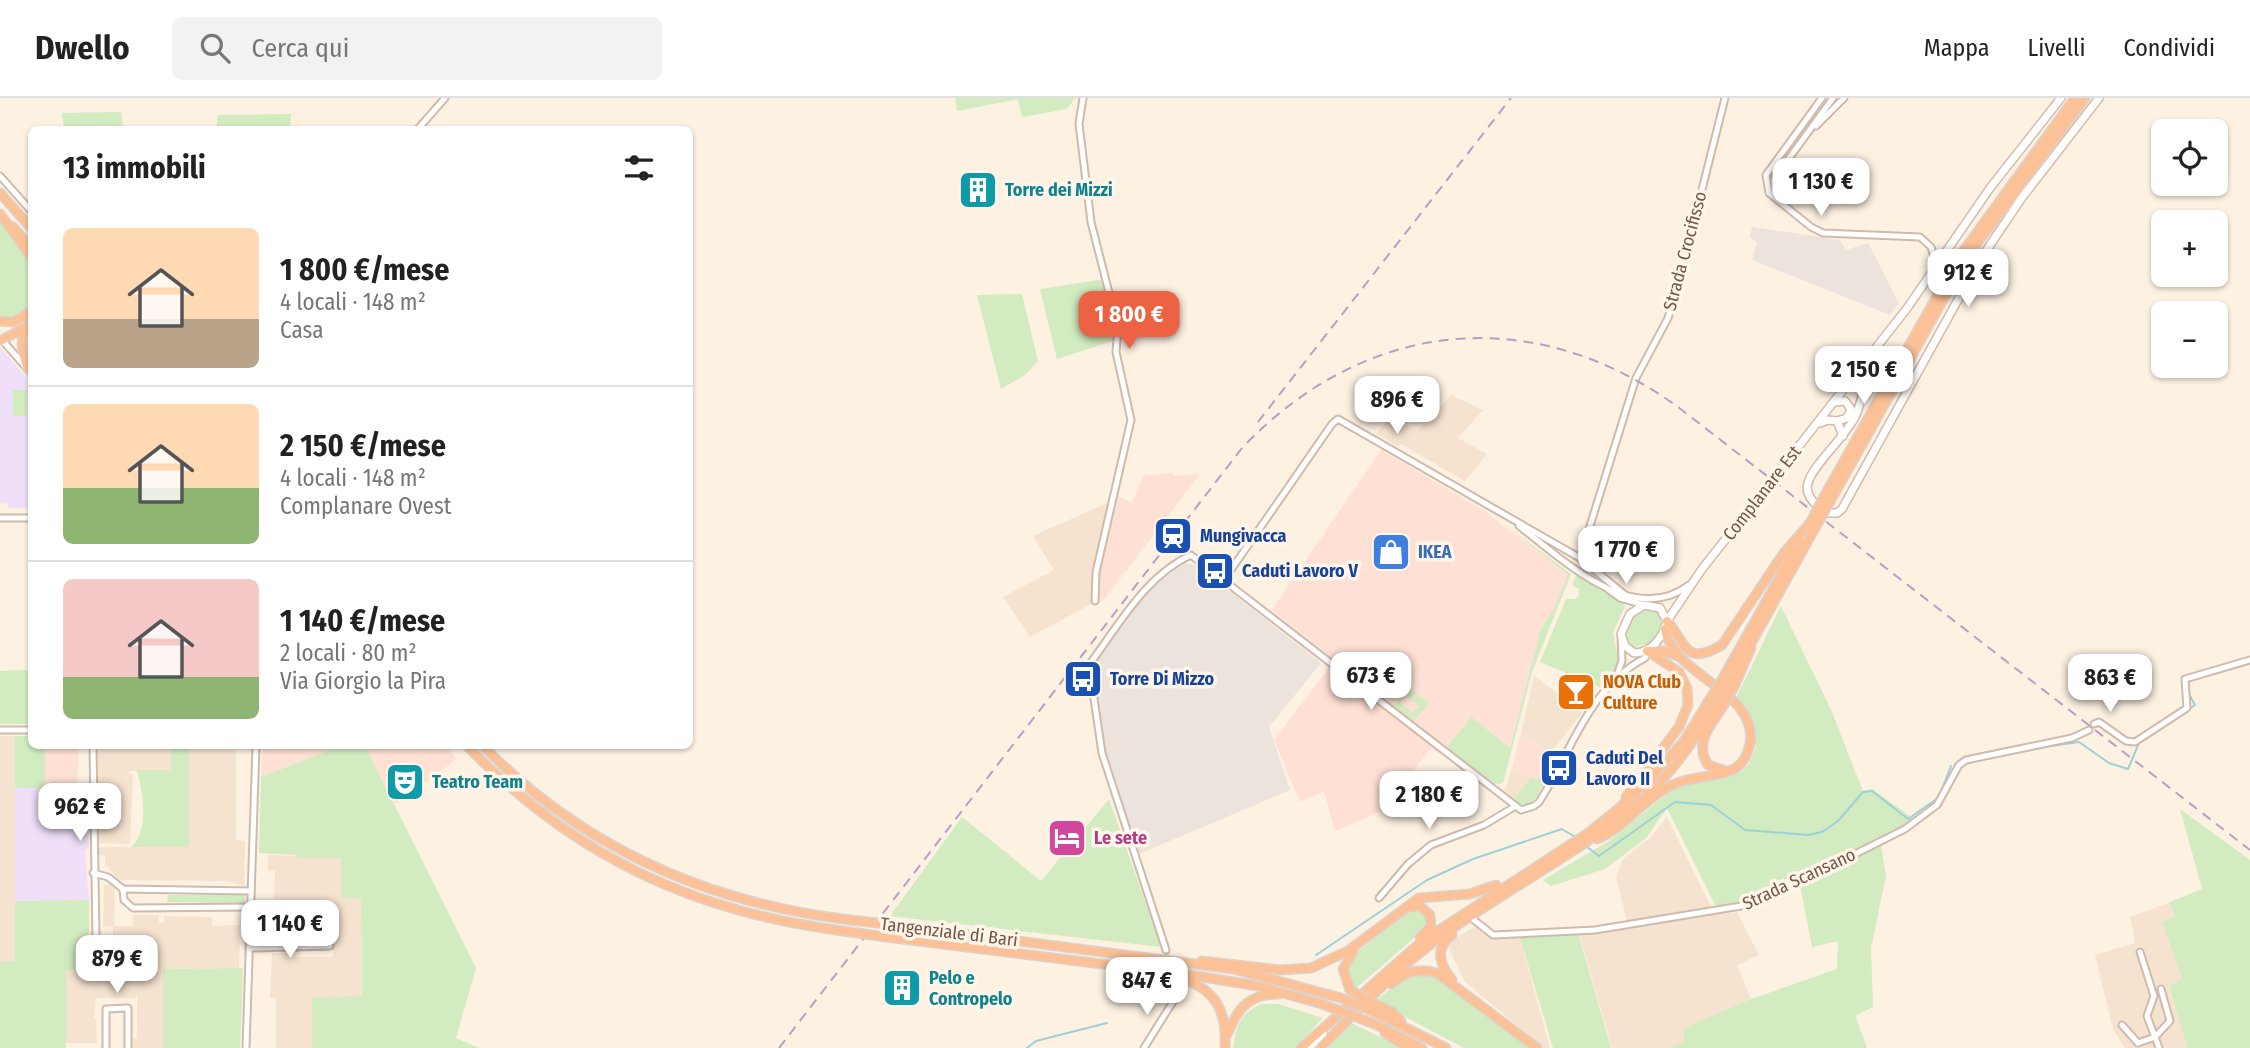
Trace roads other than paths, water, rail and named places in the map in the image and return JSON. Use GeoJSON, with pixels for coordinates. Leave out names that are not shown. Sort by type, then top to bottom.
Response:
{"type":"FeatureCollection","features":[{"type":"Feature","properties":{"kind":"highway"},"geometry":{"type":"LineString","coordinates":[[1824,504],[1959,257],[2075,98]]}},
{"type":"Feature","properties":{"kind":"highway"},"geometry":{"type":"LineString","coordinates":[[1301,1048],[1317,1031],[1333,1023],[1371,985],[1449,922],[1589,835],[1647,795],[1688,747],[1729,683],[1811,525],[1967,257],[2085,98]]}},
{"type":"Feature","properties":{"kind":"highway"},"geometry":{"type":"LineString","coordinates":[[1,194],[28,224]]}},
{"type":"Feature","properties":{"kind":"highway"},"geometry":{"type":"LineString","coordinates":[[0,213],[28,244]]}},
{"type":"Feature","properties":{"kind":"highway"},"geometry":{"type":"LineString","coordinates":[[0,213],[28,252]]}},
{"type":"Feature","properties":{"kind":"highway"},"geometry":{"type":"LineString","coordinates":[[2,340],[5,330],[28,313]]}},
{"type":"Feature","properties":{"kind":"highway"},"geometry":{"type":"LineString","coordinates":[[0,321],[14,321]]}},
{"type":"Feature","properties":{"kind":"highway"},"geometry":{"type":"LineString","coordinates":[[2,340],[28,324]]}},
{"type":"Feature","properties":{"kind":"highway"},"geometry":{"type":"LineString","coordinates":[[24,328],[22,349],[28,366]]}},
{"type":"Feature","properties":{"kind":"highway"},"geometry":{"type":"LineString","coordinates":[[1666,625],[1678,642],[1689,651],[1699,654],[1722,646],[1783,554],[1811,525]]}},
{"type":"Feature","properties":{"kind":"highway"},"geometry":{"type":"LineString","coordinates":[[1729,771],[1708,765],[1701,749],[1705,735],[1729,683],[1748,660],[1753,640],[1811,525]]}},
{"type":"Feature","properties":{"kind":"highway"},"geometry":{"type":"LineString","coordinates":[[1589,835],[1616,829],[1669,786],[1693,777],[1729,771],[1743,761],[1747,752],[1750,735],[1746,717],[1736,704],[1679,657],[1668,642],[1666,625]]}},
{"type":"Feature","properties":{"kind":"highway"},"geometry":{"type":"LineString","coordinates":[[1646,654],[1663,651],[1679,657]]}},
{"type":"Feature","properties":{"kind":"highway"},"geometry":{"type":"LineString","coordinates":[[1589,835],[1629,793],[1685,716],[1688,697],[1684,679],[1673,666],[1646,654]]}},
{"type":"Feature","properties":{"kind":"highway"},"geometry":{"type":"LineString","coordinates":[[1320,1048],[1427,947],[1553,864],[1589,835],[1650,779],[1717,704]]}},
{"type":"Feature","properties":{"kind":"highway","name":"Tangenziale di Bari"},"geometry":{"type":"LineString","coordinates":[[470,749],[541,813],[584,843],[639,874],[716,905],[836,930],[1258,986],[1322,1004],[1375,1024],[1422,1048]]}},
{"type":"Feature","properties":{"kind":"highway","name":"Tangenziale di Bari"},"geometry":{"type":"LineString","coordinates":[[487,749],[517,778],[565,816],[643,862],[729,896],[780,909],[1269,976],[1341,998],[1371,1002],[1405,1026],[1446,1048]]}},
{"type":"Feature","properties":{"kind":"highway"},"geometry":{"type":"LineString","coordinates":[[1371,1002],[1350,990],[1344,976],[1345,962],[1365,940],[1412,901],[1428,895],[1460,895],[1489,889],[1537,865]]}},
{"type":"Feature","properties":{"kind":"highway"},"geometry":{"type":"LineString","coordinates":[[1453,983],[1441,963],[1442,947],[1446,939],[1501,897]]}},
{"type":"Feature","properties":{"kind":"highway"},"geometry":{"type":"LineString","coordinates":[[1371,985],[1381,968],[1431,927],[1426,909],[1414,906],[1404,908]]}},
{"type":"Feature","properties":{"kind":"highway"},"geometry":{"type":"LineString","coordinates":[[1181,962],[1216,961],[1295,970],[1323,965],[1365,940]]}},
{"type":"Feature","properties":{"kind":"highway"},"geometry":{"type":"LineString","coordinates":[[1371,1002],[1408,972],[1419,970],[1437,973],[1535,1048]]}},
{"type":"Feature","properties":{"kind":"highway"},"geometry":{"type":"LineString","coordinates":[[1165,972],[1199,985],[1214,996],[1223,1013],[1226,1043]]}},
{"type":"Feature","properties":{"kind":"highway"},"geometry":{"type":"LineString","coordinates":[[1226,1043],[1234,1017],[1250,1000],[1274,994],[1292,995]]}},
{"type":"Feature","properties":{"kind":"highway"},"geometry":{"type":"LineString","coordinates":[[1375,1024],[1409,1048]]}},
{"type":"Feature","properties":{"kind":"main road","name":"Complanare Est"},"geometry":{"type":"LineString","coordinates":[[1666,625],[1689,585],[1872,354],[1990,188],[2061,98]]}},
{"type":"Feature","properties":{"kind":"main road"},"geometry":{"type":"LineString","coordinates":[[1872,354],[1859,408],[1843,436],[1813,473],[1807,485],[1816,505],[1831,514],[1842,509],[1980,260],[2021,200],[2099,98]]}},
{"type":"Feature","properties":{"kind":"main road"},"geometry":{"type":"LineString","coordinates":[[1814,428],[1828,420],[1838,422],[1847,418],[1851,409],[1845,401],[1834,402]]}},
{"type":"Feature","properties":{"kind":"main road"},"geometry":{"type":"LineString","coordinates":[[1838,422],[1843,436]]}},
{"type":"Feature","properties":{"kind":"main road"},"geometry":{"type":"LineString","coordinates":[[1644,605],[1660,608],[1666,625],[1646,654],[1628,650],[1620,634],[1630,614],[1644,605]]}},
{"type":"Feature","properties":{"kind":"main road"},"geometry":{"type":"LineString","coordinates":[[1309,1048],[1333,1023]]}},
{"type":"Feature","properties":{"kind":"street"},"geometry":{"type":"LineString","coordinates":[[420,126],[445,98]]}},
{"type":"Feature","properties":{"kind":"street"},"geometry":{"type":"LineString","coordinates":[[1083,98],[1079,124],[1091,222],[1119,332],[1116,352],[1131,420],[1096,572],[1095,601]]}},
{"type":"Feature","properties":{"kind":"street","name":"Strada Crocifisso"},"geometry":{"type":"LineString","coordinates":[[1580,558],[1636,378],[1668,318],[1725,98]]}},
{"type":"Feature","properties":{"kind":"street"},"geometry":{"type":"LineString","coordinates":[[1822,98],[1766,174],[1766,184],[1774,199],[1823,233],[1920,237],[1931,247],[1937,265]]}},
{"type":"Feature","properties":{"kind":"street"},"geometry":{"type":"LineString","coordinates":[[1774,199],[1771,187],[1774,178],[1833,98]]}},
{"type":"Feature","properties":{"kind":"street"},"geometry":{"type":"LineString","coordinates":[[1808,133],[1844,98]]}},
{"type":"Feature","properties":{"kind":"street"},"geometry":{"type":"LineString","coordinates":[[0,176],[28,208]]}},
{"type":"Feature","properties":{"kind":"street"},"geometry":{"type":"LineString","coordinates":[[2,340],[28,370]]}},
{"type":"Feature","properties":{"kind":"street"},"geometry":{"type":"LineString","coordinates":[[1224,580],[1338,419],[1580,558],[1624,594]]}},
{"type":"Feature","properties":{"kind":"street"},"geometry":{"type":"LineString","coordinates":[[1498,511],[1573,568],[1624,594],[1656,600],[1670,597],[1689,585]]}},
{"type":"Feature","properties":{"kind":"street"},"geometry":{"type":"LineString","coordinates":[[0,518],[28,518]]}},
{"type":"Feature","properties":{"kind":"street"},"geometry":{"type":"LineString","coordinates":[[1166,950],[1102,753],[1089,665],[1157,577],[1175,562],[1191,555],[1514,807],[1528,809],[1539,802],[1575,734],[1616,677],[1622,661],[1620,634]]}},
{"type":"Feature","properties":{"kind":"street"},"geometry":{"type":"LineString","coordinates":[[1600,583],[1620,598],[1644,605]]}},
{"type":"Feature","properties":{"kind":"street"},"geometry":{"type":"LineString","coordinates":[[1616,677],[1646,654]]}},
{"type":"Feature","properties":{"kind":"street"},"geometry":{"type":"LineString","coordinates":[[2094,724],[2099,722],[2126,741],[2138,741],[2187,708],[2185,679],[2250,660]]}},
{"type":"Feature","properties":{"kind":"street"},"geometry":{"type":"LineString","coordinates":[[0,730],[28,730]]}},
{"type":"Feature","properties":{"kind":"street","name":"Strada Scansano"},"geometry":{"type":"LineString","coordinates":[[1474,920],[1493,935],[1595,930],[1729,910],[1797,883],[1905,829],[1937,805],[1959,765],[1966,760],[2072,738],[2089,730]]}},
{"type":"Feature","properties":{"kind":"street"},"geometry":{"type":"LineString","coordinates":[[93,749],[96,939]]}},
{"type":"Feature","properties":{"kind":"street"},"geometry":{"type":"LineString","coordinates":[[246,1048],[256,749]]}},
{"type":"Feature","properties":{"kind":"street"},"geometry":{"type":"LineString","coordinates":[[1379,898],[1408,863],[1431,845],[1484,825],[1514,807]]}},
{"type":"Feature","properties":{"kind":"street"},"geometry":{"type":"LineString","coordinates":[[93,873],[108,877],[123,889],[251,891]]}},
{"type":"Feature","properties":{"kind":"street"},"geometry":{"type":"LineString","coordinates":[[123,889],[124,900],[133,908],[251,907]]}},
{"type":"Feature","properties":{"kind":"street"},"geometry":{"type":"LineString","coordinates":[[249,948],[330,946]]}},
{"type":"Feature","properties":{"kind":"street"},"geometry":{"type":"LineString","coordinates":[[2140,952],[2154,996],[2147,1016],[2159,1048]]}},
{"type":"Feature","properties":{"kind":"street"},"geometry":{"type":"LineString","coordinates":[[1143,1048],[1174,1000],[1177,988]]}},
{"type":"Feature","properties":{"kind":"street"},"geometry":{"type":"LineString","coordinates":[[2122,1025],[2138,1042],[2155,1037],[2169,1021],[2161,989]]}},
{"type":"Feature","properties":{"kind":"street"},"geometry":{"type":"LineString","coordinates":[[106,1048],[106,1009],[128,1008],[128,1048]]}},
{"type":"Feature","properties":{"kind":"waterway"},"geometry":{"type":"LineString","coordinates":[[2187,710],[2195,705],[2189,694]]}},
{"type":"Feature","properties":{"kind":"waterway"},"geometry":{"type":"LineString","coordinates":[[2037,748],[2079,742],[2109,763],[2128,769],[2139,743],[2180,716]]}},
{"type":"Feature","properties":{"kind":"waterway"},"geometry":{"type":"LineString","coordinates":[[1940,794],[1951,766]]}},
{"type":"Feature","properties":{"kind":"waterway"},"geometry":{"type":"LineString","coordinates":[[1586,846],[1599,856],[1675,802],[1711,805],[1745,830],[1808,835],[1822,832],[1838,821],[1863,792],[1872,791],[1908,819],[1938,798]]}},
{"type":"Feature","properties":{"kind":"waterway"},"geometry":{"type":"LineString","coordinates":[[1316,955],[1427,880],[1473,859],[1562,829],[1577,838]]}},
{"type":"Feature","properties":{"kind":"waterway"},"geometry":{"type":"LineString","coordinates":[[1027,1048],[1036,1041],[1107,1023]]}},
{"type":"Feature","properties":{"kind":"tunnel"},"geometry":{"type":"LineString","coordinates":[[1166,950],[1177,987]]}},
{"type":"Feature","properties":{"kind":"railway"},"geometry":{"type":"LineString","coordinates":[[1258,422],[1511,98]]}},
{"type":"Feature","properties":{"kind":"railway"},"geometry":{"type":"LineString","coordinates":[[779,1048],[1242,448],[1290,405],[1342,372],[1396,350],[1452,339],[1509,340],[1566,351],[1623,373],[1678,407],[2250,850]]}},
{"type":"Feature","properties":{"kind":"place","name":"Torre dei Mizzi"},"geometry":{"type":"Point","coordinates":[978,190]}},
{"type":"Feature","properties":{"kind":"place","name":"Mungivacca"},"geometry":{"type":"Point","coordinates":[1173,536]}},
{"type":"Feature","properties":{"kind":"place","name":"IKEA"},"geometry":{"type":"Point","coordinates":[1391,552]}},
{"type":"Feature","properties":{"kind":"place","name":"Caduti Lavoro V"},"geometry":{"type":"Point","coordinates":[1215,571]}},
{"type":"Feature","properties":{"kind":"place","name":"Torre Di Mizzo"},"geometry":{"type":"Point","coordinates":[1083,679]}},
{"type":"Feature","properties":{"kind":"place","name":"NOVA Club Culture"},"geometry":{"type":"Point","coordinates":[1576,692]}},
{"type":"Feature","properties":{"kind":"place","name":"Caduti Del Lavoro II"},"geometry":{"type":"Point","coordinates":[1559,768]}},
{"type":"Feature","properties":{"kind":"place","name":"Teatro Team"},"geometry":{"type":"Point","coordinates":[405,782]}},
{"type":"Feature","properties":{"kind":"place","name":"Le sete"},"geometry":{"type":"Point","coordinates":[1067,838]}},
{"type":"Feature","properties":{"kind":"place","name":"Pelo e Contropelo"},"geometry":{"type":"Point","coordinates":[902,988]}}]}
